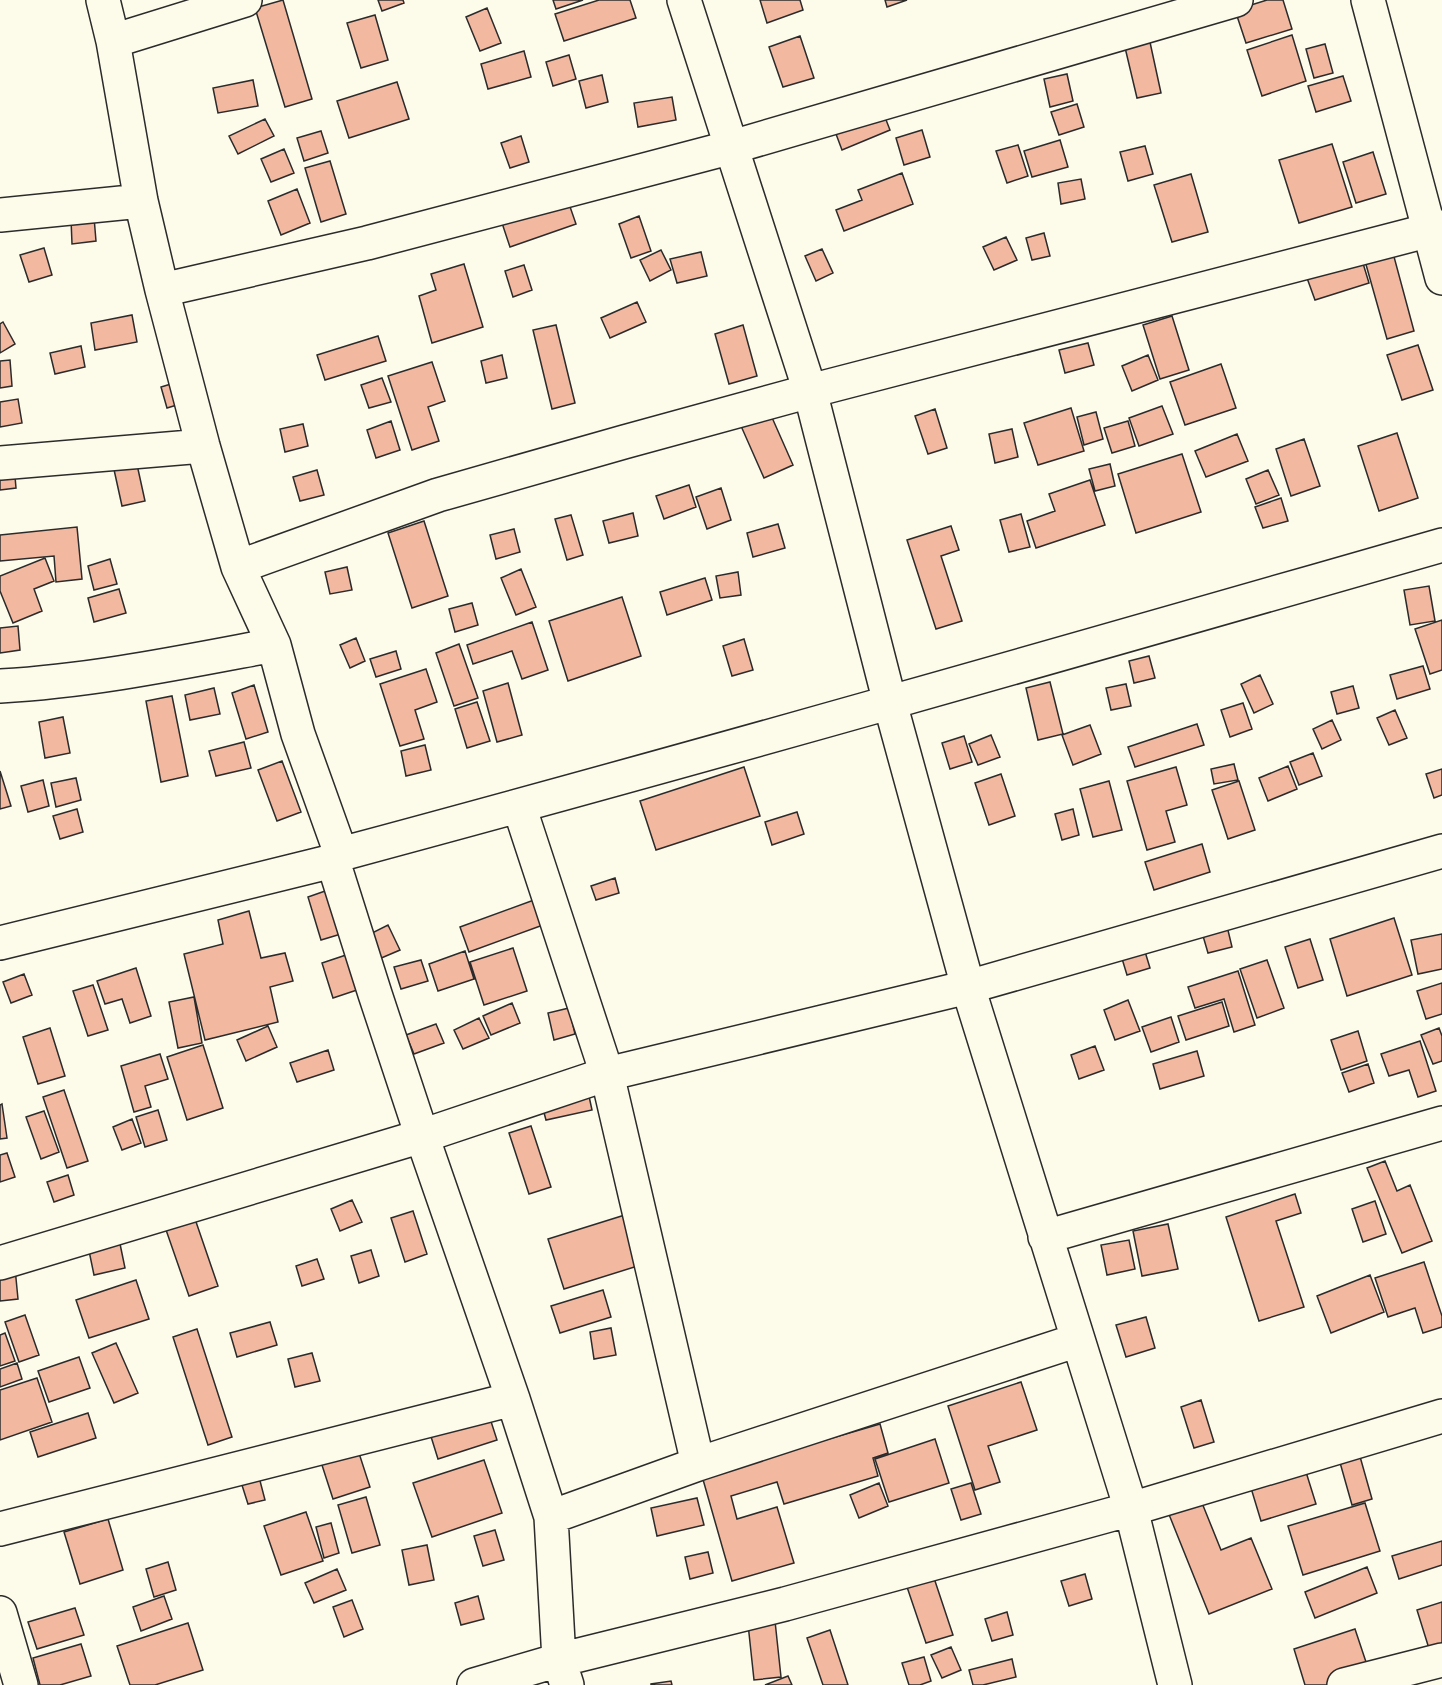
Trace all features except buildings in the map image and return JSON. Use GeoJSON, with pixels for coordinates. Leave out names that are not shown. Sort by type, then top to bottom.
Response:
{"type":"FeatureCollection","features":[{"type":"Feature","properties":{"kind":"street"},"geometry":{"type":"LineString","coordinates":[[103,0],[113,41],[141,201],[162,290],[238,567],[274,645],[375,994],[551,1517],[563,1673]]}},
{"type":"Feature","properties":{"kind":"street"},"geometry":{"type":"LineString","coordinates":[[113,41],[245,0]]}},
{"type":"Feature","properties":{"kind":"street"},"geometry":{"type":"LineString","coordinates":[[684,0],[810,391],[890,703],[968,987],[1131,1509],[1175,1685]]}},
{"type":"Feature","properties":{"kind":"street"},"geometry":{"type":"LineString","coordinates":[[162,290],[366,243],[732,147],[1236,0]]}},
{"type":"Feature","properties":{"kind":"street"},"geometry":{"type":"LineString","coordinates":[[1368,0],[1436,228],[1442,278]]}},
{"type":"Feature","properties":{"kind":"street"},"geometry":{"type":"LineString","coordinates":[[0,215],[141,201]]}},
{"type":"Feature","properties":{"kind":"street"},"geometry":{"type":"LineString","coordinates":[[238,567],[438,495],[624,442],[810,391],[1436,228]]}},
{"type":"Feature","properties":{"kind":"street"},"geometry":{"type":"LineString","coordinates":[[0,463],[203,446]]}},
{"type":"Feature","properties":{"kind":"street"},"geometry":{"type":"LineString","coordinates":[[0,943],[337,857],[890,703],[1442,545]]}},
{"type":"Feature","properties":{"kind":"street"},"geometry":{"type":"LineString","coordinates":[[0,686],[134,672],[274,645]]}},
{"type":"Feature","properties":{"kind":"street"},"geometry":{"type":"LineString","coordinates":[[519,806],[607,1074],[698,1464]]}},
{"type":"Feature","properties":{"kind":"street"},"geometry":{"type":"LineString","coordinates":[[0,1263],[422,1136],[607,1074],[968,987],[1442,850]]}},
{"type":"Feature","properties":{"kind":"street"},"geometry":{"type":"LineString","coordinates":[[1045,1237],[1442,1123]]}},
{"type":"Feature","properties":{"kind":"street"},"geometry":{"type":"LineString","coordinates":[[551,1517],[698,1464],[1078,1340]]}},
{"type":"Feature","properties":{"kind":"street"},"geometry":{"type":"LineString","coordinates":[[0,1529],[513,1399]]}},
{"type":"Feature","properties":{"kind":"street"},"geometry":{"type":"LineString","coordinates":[[474,1685],[563,1673],[785,1604],[1131,1509],[1442,1416]]}},
{"type":"Feature","properties":{"kind":"street"},"geometry":{"type":"LineString","coordinates":[[0,1613],[21,1685]]}},
{"type":"Feature","properties":{"kind":"street"},"geometry":{"type":"LineString","coordinates":[[1344,1685],[1442,1660]]}}]}
